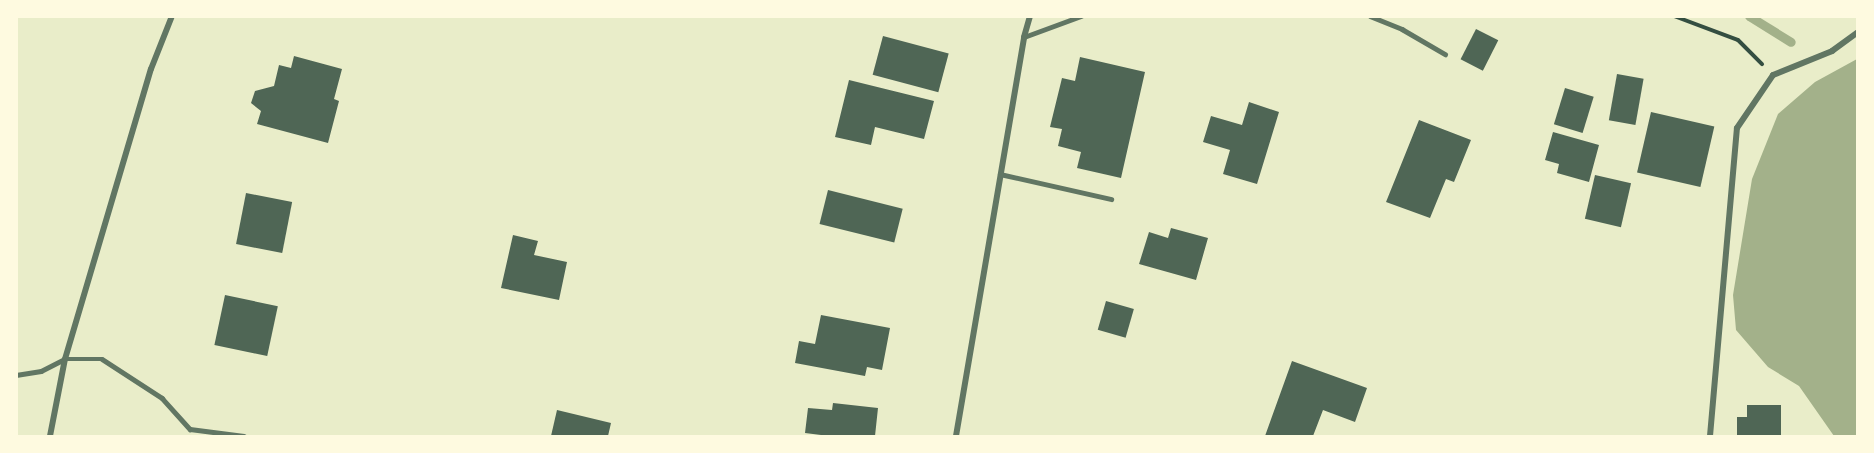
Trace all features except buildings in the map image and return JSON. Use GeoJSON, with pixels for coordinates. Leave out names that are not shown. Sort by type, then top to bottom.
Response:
{"type":"FeatureCollection","features":[{"type":"Feature","properties":{"kind":"street"},"geometry":{"type":"LineString","coordinates":[[50,436],[64,359],[151,69],[172,16]]}},
{"type":"Feature","properties":{"kind":"street"},"geometry":{"type":"LineString","coordinates":[[956,436],[1024,37],[1030,16]]}},
{"type":"Feature","properties":{"kind":"street"},"geometry":{"type":"LineString","coordinates":[[1710,436],[1737,129],[1773,75],[1832,51],[1857,32]]}},
{"type":"Feature","properties":{"kind":"lane"},"geometry":{"type":"LineString","coordinates":[[1024,37],[1081,16]]}},
{"type":"Feature","properties":{"kind":"lane"},"geometry":{"type":"LineString","coordinates":[[1370,16],[1402,29],[1445,54]]}},
{"type":"Feature","properties":{"kind":"lane"},"geometry":{"type":"LineString","coordinates":[[1000,174],[1111,199]]}},
{"type":"Feature","properties":{"kind":"lane"},"geometry":{"type":"LineString","coordinates":[[16,375],[41,371],[64,359],[102,359],[162,398],[190,429],[244,436]]}},
{"type":"Feature","properties":{"kind":"path"},"geometry":{"type":"LineString","coordinates":[[1674,16],[1738,40],[1773,75]]}},
{"type":"Feature","properties":{"kind":"shaded area"},"geometry":{"type":"Polygon","coordinates":[[[1857,59],[1857,436],[1834,436],[1799,386],[1768,367],[1736,330],[1733,295],[1752,179],[1778,114],[1815,82],[1857,59]]]}},
{"type":"Feature","properties":{"kind":"waterway"},"geometry":{"type":"LineString","coordinates":[[1749,16],[1791,42]]}}]}
